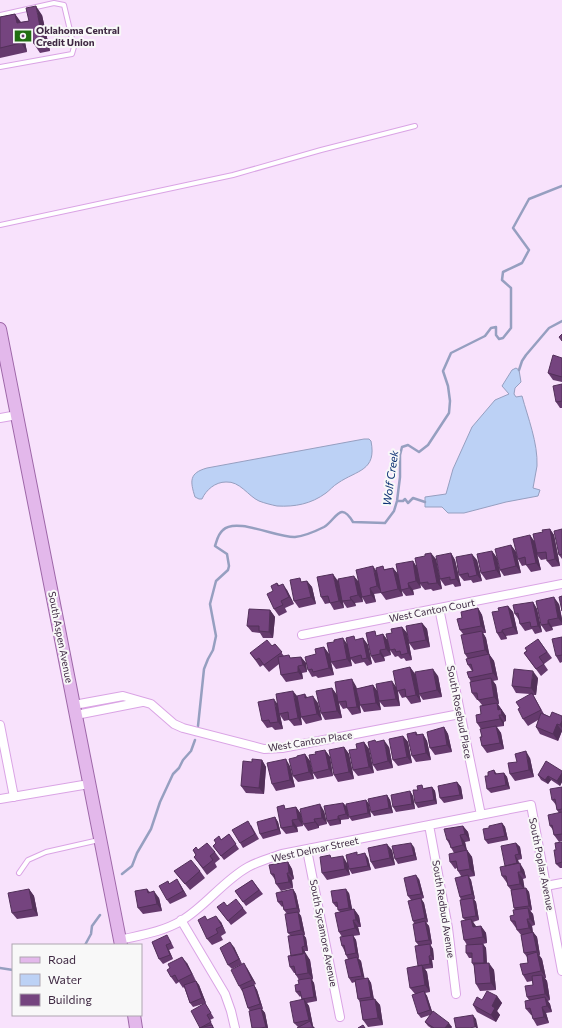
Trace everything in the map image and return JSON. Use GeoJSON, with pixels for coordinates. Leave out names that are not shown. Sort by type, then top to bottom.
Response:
{"type":"FeatureCollection","features":[{"type":"Feature","properties":{"kind":"main road","name":"South Aspen Avenue"},"geometry":{"type":"LineString","coordinates":[[0,330],[120,942]]}},
{"type":"Feature","properties":{"kind":"main road"},"geometry":{"type":"LineString","coordinates":[[134,1016],[136,1028]]}},
{"type":"Feature","properties":{"kind":"street"},"geometry":{"type":"LineString","coordinates":[[0,418],[17,415]]}},
{"type":"Feature","properties":{"kind":"street","name":"West Canton Court"},"geometry":{"type":"LineString","coordinates":[[302,635],[562,584]]}},
{"type":"Feature","properties":{"kind":"street","name":"South Rosebud Place"},"geometry":{"type":"LineString","coordinates":[[439,608],[481,815]]}},
{"type":"Feature","properties":{"kind":"street","name":"West Canton Place"},"geometry":{"type":"LineString","coordinates":[[75,710],[145,702],[156,707],[174,724],[183,728],[264,749],[282,748],[460,714]]}},
{"type":"Feature","properties":{"kind":"street"},"geometry":{"type":"LineString","coordinates":[[0,725],[14,797]]}},
{"type":"Feature","properties":{"kind":"street"},"geometry":{"type":"LineString","coordinates":[[0,799],[90,784]]}},
{"type":"Feature","properties":{"kind":"street","name":"West Delmar Street"},"geometry":{"type":"LineString","coordinates":[[120,942],[160,930],[181,920],[247,868],[262,860],[282,854],[530,805]]}},
{"type":"Feature","properties":{"kind":"street","name":"South Poplar Avenue"},"geometry":{"type":"LineString","coordinates":[[530,805],[562,971]]}},
{"type":"Feature","properties":{"kind":"street","name":"South Redbud Avenue"},"geometry":{"type":"LineString","coordinates":[[429,825],[448,928],[456,994]]}},
{"type":"Feature","properties":{"kind":"street","name":"South Sycamore Avenue"},"geometry":{"type":"LineString","coordinates":[[307,850],[340,1017]]}},
{"type":"Feature","properties":{"kind":"street"},"geometry":{"type":"LineString","coordinates":[[546,886],[562,883]]}},
{"type":"Feature","properties":{"kind":"street"},"geometry":{"type":"LineString","coordinates":[[181,920],[225,994],[235,1028]]}},
{"type":"Feature","properties":{"kind":"lane"},"geometry":{"type":"LineString","coordinates":[[0,14],[54,3],[64,5],[74,47],[72,54],[0,67]]}},
{"type":"Feature","properties":{"kind":"lane"},"geometry":{"type":"LineString","coordinates":[[0,225],[233,175],[321,150],[415,126]]}},
{"type":"Feature","properties":{"kind":"lane"},"geometry":{"type":"LineString","coordinates":[[19,873],[28,860],[46,852],[100,840]]}},
{"type":"Feature","properties":{"kind":"water"},"geometry":{"type":"Polygon","coordinates":[[[516,368],[519,370],[521,382],[515,388],[514,394],[516,397],[522,396],[530,422],[537,457],[533,488],[540,490],[538,496],[506,502],[464,513],[448,513],[442,507],[425,507],[425,497],[446,494],[453,469],[472,427],[495,400],[509,394],[502,386],[512,370],[516,368]]]}},
{"type":"Feature","properties":{"kind":"water"},"geometry":{"type":"Polygon","coordinates":[[[369,439],[371,441],[372,451],[368,464],[358,472],[336,484],[315,500],[290,506],[270,505],[255,499],[240,486],[231,482],[218,483],[211,487],[202,499],[195,497],[192,486],[192,478],[201,470],[369,439]]]}},
{"type":"Feature","properties":{"kind":"building"},"geometry":{"type":"Polygon","coordinates":[[[36,6],[43,42],[34,44],[31,31],[19,34],[21,43],[0,48],[0,17],[15,14],[17,23],[29,21],[26,8],[36,6]]]}},
{"type":"Feature","properties":{"kind":"building"},"geometry":{"type":"Polygon","coordinates":[[[562,334],[562,341],[559,337],[562,334]]]}},
{"type":"Feature","properties":{"kind":"building"},"geometry":{"type":"Polygon","coordinates":[[[553,355],[562,358],[562,377],[548,373],[553,355]]]}},
{"type":"Feature","properties":{"kind":"building"},"geometry":{"type":"Polygon","coordinates":[[[562,384],[562,401],[556,402],[553,386],[562,384]]]}},
{"type":"Feature","properties":{"kind":"building"},"geometry":{"type":"Polygon","coordinates":[[[550,529],[555,559],[547,561],[546,552],[537,553],[533,534],[543,532],[542,530],[550,529]]]}},
{"type":"Feature","properties":{"kind":"building"},"geometry":{"type":"Polygon","coordinates":[[[562,529],[562,554],[559,555],[554,531],[562,529]]]}},
{"type":"Feature","properties":{"kind":"building"},"geometry":{"type":"Polygon","coordinates":[[[530,535],[536,563],[526,565],[525,557],[518,559],[513,539],[530,535]]]}},
{"type":"Feature","properties":{"kind":"building"},"geometry":{"type":"Polygon","coordinates":[[[511,545],[516,566],[500,570],[495,549],[511,545]]]}},
{"type":"Feature","properties":{"kind":"building"},"geometry":{"type":"Polygon","coordinates":[[[492,551],[496,570],[481,573],[477,554],[492,551]]]}},
{"type":"Feature","properties":{"kind":"building"},"geometry":{"type":"Polygon","coordinates":[[[431,553],[437,583],[420,583],[415,558],[431,553]]]}},
{"type":"Feature","properties":{"kind":"building"},"geometry":{"type":"Polygon","coordinates":[[[451,553],[456,579],[450,580],[450,577],[440,579],[436,556],[451,553]]]}},
{"type":"Feature","properties":{"kind":"building"},"geometry":{"type":"Polygon","coordinates":[[[472,554],[477,575],[469,577],[468,573],[459,575],[456,557],[472,554]]]}},
{"type":"Feature","properties":{"kind":"building"},"geometry":{"type":"Polygon","coordinates":[[[413,561],[416,581],[408,583],[409,588],[401,590],[396,564],[413,561]]]}},
{"type":"Feature","properties":{"kind":"building"},"geometry":{"type":"Polygon","coordinates":[[[373,566],[377,586],[370,588],[371,595],[362,597],[356,570],[373,566]]]}},
{"type":"Feature","properties":{"kind":"building"},"geometry":{"type":"Polygon","coordinates":[[[383,566],[384,570],[393,568],[398,589],[381,593],[376,568],[383,566]]]}},
{"type":"Feature","properties":{"kind":"building"},"geometry":{"type":"Polygon","coordinates":[[[333,574],[339,601],[330,603],[328,596],[321,597],[317,577],[333,574]]]}},
{"type":"Feature","properties":{"kind":"building"},"geometry":{"type":"Polygon","coordinates":[[[354,576],[358,595],[350,597],[351,600],[342,601],[338,579],[354,576]]]}},
{"type":"Feature","properties":{"kind":"building"},"geometry":{"type":"Polygon","coordinates":[[[300,578],[301,582],[307,581],[311,597],[294,601],[290,580],[300,578]]]}},
{"type":"Feature","properties":{"kind":"building"},"geometry":{"type":"Polygon","coordinates":[[[277,583],[278,586],[283,584],[289,597],[281,601],[283,605],[274,609],[267,594],[273,591],[271,586],[277,583]]]}},
{"type":"Feature","properties":{"kind":"building"},"geometry":{"type":"Polygon","coordinates":[[[562,596],[562,611],[559,597],[562,596]]]}},
{"type":"Feature","properties":{"kind":"building"},"geometry":{"type":"Polygon","coordinates":[[[554,597],[558,618],[548,620],[548,624],[541,625],[536,601],[554,597]]]}},
{"type":"Feature","properties":{"kind":"building"},"geometry":{"type":"Polygon","coordinates":[[[533,602],[538,626],[531,627],[530,622],[520,624],[518,613],[515,614],[513,605],[533,602]]]}},
{"type":"Feature","properties":{"kind":"building"},"geometry":{"type":"Polygon","coordinates":[[[508,606],[513,627],[497,633],[492,612],[499,611],[498,608],[508,606]]]}},
{"type":"Feature","properties":{"kind":"building"},"geometry":{"type":"Polygon","coordinates":[[[478,608],[481,626],[460,630],[457,619],[462,618],[461,612],[478,608]]]}},
{"type":"Feature","properties":{"kind":"building"},"geometry":{"type":"Polygon","coordinates":[[[249,609],[270,610],[269,632],[259,631],[259,626],[247,626],[249,609]]]}},
{"type":"Feature","properties":{"kind":"building"},"geometry":{"type":"Polygon","coordinates":[[[422,623],[426,640],[409,643],[406,626],[422,623]]]}},
{"type":"Feature","properties":{"kind":"building"},"geometry":{"type":"Polygon","coordinates":[[[402,627],[408,653],[401,655],[400,651],[396,652],[395,649],[390,650],[386,634],[392,633],[391,629],[402,627]]]}},
{"type":"Feature","properties":{"kind":"building"},"geometry":{"type":"Polygon","coordinates":[[[375,631],[376,636],[383,634],[386,649],[380,650],[380,654],[371,656],[366,633],[375,631]]]}},
{"type":"Feature","properties":{"kind":"building"},"geometry":{"type":"Polygon","coordinates":[[[482,631],[485,650],[465,654],[461,635],[482,631]]]}},
{"type":"Feature","properties":{"kind":"building"},"geometry":{"type":"Polygon","coordinates":[[[354,636],[355,640],[363,638],[367,658],[362,659],[361,655],[350,658],[346,638],[354,636]]]}},
{"type":"Feature","properties":{"kind":"building"},"geometry":{"type":"Polygon","coordinates":[[[562,637],[562,655],[556,656],[552,639],[562,637]]]}},
{"type":"Feature","properties":{"kind":"building"},"geometry":{"type":"Polygon","coordinates":[[[343,638],[347,659],[331,662],[327,643],[343,638]]]}},
{"type":"Feature","properties":{"kind":"building"},"geometry":{"type":"Polygon","coordinates":[[[538,639],[547,652],[539,657],[544,664],[536,669],[524,653],[527,651],[525,648],[538,639]]]}},
{"type":"Feature","properties":{"kind":"building"},"geometry":{"type":"Polygon","coordinates":[[[267,640],[272,646],[275,644],[282,652],[264,665],[259,658],[256,660],[250,653],[267,640]]]}},
{"type":"Feature","properties":{"kind":"building"},"geometry":{"type":"Polygon","coordinates":[[[324,647],[329,668],[313,672],[312,669],[308,670],[305,657],[316,654],[315,649],[324,647]]]}},
{"type":"Feature","properties":{"kind":"building"},"geometry":{"type":"Polygon","coordinates":[[[489,654],[493,673],[469,678],[467,672],[473,671],[471,664],[468,665],[466,659],[489,654]]]}},
{"type":"Feature","properties":{"kind":"building"},"geometry":{"type":"Polygon","coordinates":[[[289,655],[290,658],[301,657],[303,665],[298,666],[298,672],[281,675],[278,657],[289,655]]]}},
{"type":"Feature","properties":{"kind":"building"},"geometry":{"type":"Polygon","coordinates":[[[410,667],[416,695],[406,697],[405,689],[397,691],[393,671],[410,667]]]}},
{"type":"Feature","properties":{"kind":"building"},"geometry":{"type":"Polygon","coordinates":[[[433,669],[437,690],[419,694],[415,672],[433,669]]]}},
{"type":"Feature","properties":{"kind":"building"},"geometry":{"type":"Polygon","coordinates":[[[514,669],[533,671],[531,688],[512,686],[514,669]]]}},
{"type":"Feature","properties":{"kind":"building"},"geometry":{"type":"Polygon","coordinates":[[[491,678],[494,697],[478,700],[477,693],[472,693],[470,682],[491,678]]]}},
{"type":"Feature","properties":{"kind":"building"},"geometry":{"type":"Polygon","coordinates":[[[352,679],[357,707],[347,708],[346,701],[338,702],[335,682],[352,679]]]}},
{"type":"Feature","properties":{"kind":"building"},"geometry":{"type":"Polygon","coordinates":[[[392,681],[396,699],[379,701],[376,684],[392,681]]]}},
{"type":"Feature","properties":{"kind":"building"},"geometry":{"type":"Polygon","coordinates":[[[373,685],[376,703],[360,705],[356,689],[373,685]]]}},
{"type":"Feature","properties":{"kind":"building"},"geometry":{"type":"Polygon","coordinates":[[[332,688],[337,711],[321,713],[316,691],[332,688]]]}},
{"type":"Feature","properties":{"kind":"building"},"geometry":{"type":"Polygon","coordinates":[[[293,691],[298,718],[289,720],[288,712],[279,714],[276,694],[293,691]]]}},
{"type":"Feature","properties":{"kind":"building"},"geometry":{"type":"Polygon","coordinates":[[[532,693],[541,710],[523,719],[518,709],[520,708],[516,702],[532,693]]]}},
{"type":"Feature","properties":{"kind":"building"},"geometry":{"type":"Polygon","coordinates":[[[305,694],[305,698],[313,696],[317,714],[301,717],[297,696],[305,694]]]}},
{"type":"Feature","properties":{"kind":"building"},"geometry":{"type":"Polygon","coordinates":[[[274,699],[278,722],[270,723],[269,720],[262,721],[258,702],[274,699]]]}},
{"type":"Feature","properties":{"kind":"building"},"geometry":{"type":"Polygon","coordinates":[[[497,703],[498,710],[501,709],[502,715],[499,715],[500,719],[477,723],[476,715],[481,714],[480,706],[497,703]]]}},
{"type":"Feature","properties":{"kind":"building"},"geometry":{"type":"Polygon","coordinates":[[[552,712],[562,716],[560,725],[557,724],[553,734],[536,727],[541,713],[550,717],[552,712]]]}},
{"type":"Feature","properties":{"kind":"building"},"geometry":{"type":"Polygon","coordinates":[[[496,726],[500,743],[482,746],[480,729],[496,726]]]}},
{"type":"Feature","properties":{"kind":"building"},"geometry":{"type":"Polygon","coordinates":[[[444,727],[447,745],[430,748],[427,732],[444,727]]]}},
{"type":"Feature","properties":{"kind":"building"},"geometry":{"type":"Polygon","coordinates":[[[416,732],[416,735],[423,734],[426,753],[412,756],[407,734],[416,732]]]}},
{"type":"Feature","properties":{"kind":"building"},"geometry":{"type":"Polygon","coordinates":[[[403,736],[407,757],[393,760],[389,739],[403,736]]]}},
{"type":"Feature","properties":{"kind":"building"},"geometry":{"type":"Polygon","coordinates":[[[375,740],[376,742],[384,740],[388,761],[373,765],[368,742],[375,740]]]}},
{"type":"Feature","properties":{"kind":"building"},"geometry":{"type":"Polygon","coordinates":[[[364,742],[369,767],[353,770],[349,750],[357,749],[356,744],[364,742]]]}},
{"type":"Feature","properties":{"kind":"building"},"geometry":{"type":"Polygon","coordinates":[[[344,747],[349,772],[334,775],[329,750],[344,747]]]}},
{"type":"Feature","properties":{"kind":"building"},"geometry":{"type":"Polygon","coordinates":[[[325,750],[329,769],[313,773],[309,755],[325,750]]]}},
{"type":"Feature","properties":{"kind":"building"},"geometry":{"type":"Polygon","coordinates":[[[526,751],[529,770],[510,774],[508,763],[517,762],[515,754],[526,751]]]}},
{"type":"Feature","properties":{"kind":"building"},"geometry":{"type":"Polygon","coordinates":[[[305,754],[309,772],[293,776],[289,759],[305,754]]]}},
{"type":"Feature","properties":{"kind":"building"},"geometry":{"type":"Polygon","coordinates":[[[252,759],[262,760],[259,788],[241,786],[243,761],[252,762],[252,759]]]}},
{"type":"Feature","properties":{"kind":"building"},"geometry":{"type":"Polygon","coordinates":[[[286,759],[290,780],[272,784],[267,763],[286,759]]]}},
{"type":"Feature","properties":{"kind":"building"},"geometry":{"type":"Polygon","coordinates":[[[546,761],[562,771],[557,781],[548,776],[545,780],[538,775],[546,761]]]}},
{"type":"Feature","properties":{"kind":"building"},"geometry":{"type":"Polygon","coordinates":[[[494,770],[495,774],[504,773],[506,785],[487,789],[485,776],[488,776],[488,772],[494,770]]]}},
{"type":"Feature","properties":{"kind":"building"},"geometry":{"type":"Polygon","coordinates":[[[457,782],[460,795],[440,798],[438,786],[457,782]]]}},
{"type":"Feature","properties":{"kind":"building"},"geometry":{"type":"Polygon","coordinates":[[[422,785],[423,789],[432,787],[434,800],[415,803],[413,790],[418,790],[417,786],[422,785]]]}},
{"type":"Feature","properties":{"kind":"building"},"geometry":{"type":"Polygon","coordinates":[[[562,787],[562,809],[557,810],[555,799],[552,800],[550,789],[562,787]]]}},
{"type":"Feature","properties":{"kind":"building"},"geometry":{"type":"Polygon","coordinates":[[[410,791],[412,804],[393,807],[391,795],[410,791]]]}},
{"type":"Feature","properties":{"kind":"building"},"geometry":{"type":"Polygon","coordinates":[[[387,795],[389,808],[371,812],[368,799],[387,795]]]}},
{"type":"Feature","properties":{"kind":"building"},"geometry":{"type":"Polygon","coordinates":[[[366,800],[368,813],[349,817],[346,804],[366,800]]]}},
{"type":"Feature","properties":{"kind":"building"},"geometry":{"type":"Polygon","coordinates":[[[343,803],[346,814],[338,816],[338,819],[327,821],[324,806],[343,803]]]}},
{"type":"Feature","properties":{"kind":"building"},"geometry":{"type":"Polygon","coordinates":[[[320,804],[322,818],[314,819],[315,822],[303,824],[300,809],[320,804]]]}},
{"type":"Feature","properties":{"kind":"building"},"geometry":{"type":"Polygon","coordinates":[[[284,805],[285,809],[296,807],[298,819],[292,820],[293,826],[281,828],[277,807],[284,805]]]}},
{"type":"Feature","properties":{"kind":"building"},"geometry":{"type":"Polygon","coordinates":[[[562,812],[562,834],[554,835],[552,825],[550,826],[548,815],[562,812]]]}},
{"type":"Feature","properties":{"kind":"building"},"geometry":{"type":"Polygon","coordinates":[[[275,817],[278,829],[260,834],[257,822],[275,817]]]}},
{"type":"Feature","properties":{"kind":"building"},"geometry":{"type":"Polygon","coordinates":[[[248,821],[255,834],[240,843],[232,830],[248,821]]]}},
{"type":"Feature","properties":{"kind":"building"},"geometry":{"type":"Polygon","coordinates":[[[502,823],[505,836],[485,840],[483,829],[502,823]]]}},
{"type":"Feature","properties":{"kind":"building"},"geometry":{"type":"Polygon","coordinates":[[[463,826],[465,834],[460,835],[463,845],[451,848],[444,829],[463,826]]]}},
{"type":"Feature","properties":{"kind":"building"},"geometry":{"type":"Polygon","coordinates":[[[229,834],[236,844],[221,856],[213,846],[216,843],[214,840],[219,836],[221,840],[229,834]]]}},
{"type":"Feature","properties":{"kind":"building"},"geometry":{"type":"Polygon","coordinates":[[[562,842],[562,862],[556,864],[554,850],[556,850],[555,843],[562,842]]]}},
{"type":"Feature","properties":{"kind":"building"},"geometry":{"type":"Polygon","coordinates":[[[207,843],[215,852],[210,856],[213,860],[203,868],[194,857],[196,855],[193,850],[196,847],[198,850],[207,843]]]}},
{"type":"Feature","properties":{"kind":"building"},"geometry":{"type":"Polygon","coordinates":[[[411,843],[414,855],[395,859],[392,846],[411,843]]]}},
{"type":"Feature","properties":{"kind":"building"},"geometry":{"type":"Polygon","coordinates":[[[516,843],[519,854],[515,855],[517,863],[505,866],[501,846],[516,843]]]}},
{"type":"Feature","properties":{"kind":"building"},"geometry":{"type":"Polygon","coordinates":[[[387,844],[390,858],[371,862],[368,848],[387,844]]]}},
{"type":"Feature","properties":{"kind":"building"},"geometry":{"type":"Polygon","coordinates":[[[467,850],[470,869],[458,871],[456,861],[450,862],[449,854],[467,850]]]}},
{"type":"Feature","properties":{"kind":"building"},"geometry":{"type":"Polygon","coordinates":[[[357,852],[357,855],[365,853],[368,866],[349,869],[346,855],[357,852]]]}},
{"type":"Feature","properties":{"kind":"building"},"geometry":{"type":"Polygon","coordinates":[[[330,855],[331,858],[343,856],[345,869],[322,873],[320,857],[330,855]]]}},
{"type":"Feature","properties":{"kind":"building"},"geometry":{"type":"Polygon","coordinates":[[[191,860],[200,871],[185,884],[174,871],[191,860]]]}},
{"type":"Feature","properties":{"kind":"building"},"geometry":{"type":"Polygon","coordinates":[[[288,862],[289,873],[287,873],[289,882],[276,884],[274,874],[271,874],[269,865],[288,862]]]}},
{"type":"Feature","properties":{"kind":"building"},"geometry":{"type":"Polygon","coordinates":[[[520,863],[521,872],[518,872],[520,884],[508,886],[506,876],[502,876],[500,867],[520,863]]]}},
{"type":"Feature","properties":{"kind":"building"},"geometry":{"type":"Polygon","coordinates":[[[416,875],[421,894],[408,896],[404,878],[416,875]]]}},
{"type":"Feature","properties":{"kind":"building"},"geometry":{"type":"Polygon","coordinates":[[[468,875],[472,894],[460,897],[455,878],[468,875]]]}},
{"type":"Feature","properties":{"kind":"building"},"geometry":{"type":"Polygon","coordinates":[[[177,879],[183,891],[167,900],[159,886],[168,881],[169,884],[177,879]]]}},
{"type":"Feature","properties":{"kind":"building"},"geometry":{"type":"Polygon","coordinates":[[[252,880],[259,890],[243,902],[235,891],[252,880]]]}},
{"type":"Feature","properties":{"kind":"building"},"geometry":{"type":"Polygon","coordinates":[[[526,888],[529,906],[514,908],[511,890],[526,888]]]}},
{"type":"Feature","properties":{"kind":"building"},"geometry":{"type":"Polygon","coordinates":[[[29,889],[33,909],[12,913],[8,893],[29,889]]]}},
{"type":"Feature","properties":{"kind":"building"},"geometry":{"type":"Polygon","coordinates":[[[147,889],[148,893],[154,891],[157,904],[138,908],[135,891],[147,889]]]}},
{"type":"Feature","properties":{"kind":"building"},"geometry":{"type":"Polygon","coordinates":[[[293,889],[297,908],[284,910],[282,901],[278,902],[276,893],[293,889]]]}},
{"type":"Feature","properties":{"kind":"building"},"geometry":{"type":"Polygon","coordinates":[[[346,889],[349,908],[338,910],[337,902],[333,903],[331,891],[346,889]]]}},
{"type":"Feature","properties":{"kind":"building"},"geometry":{"type":"Polygon","coordinates":[[[421,898],[425,918],[413,921],[408,901],[421,898]]]}},
{"type":"Feature","properties":{"kind":"building"},"geometry":{"type":"Polygon","coordinates":[[[473,898],[476,916],[463,918],[460,900],[473,898]]]}},
{"type":"Feature","properties":{"kind":"building"},"geometry":{"type":"Polygon","coordinates":[[[236,899],[243,908],[228,921],[217,907],[224,902],[227,906],[236,899]]]}},
{"type":"Feature","properties":{"kind":"building"},"geometry":{"type":"Polygon","coordinates":[[[528,908],[530,919],[527,919],[529,928],[517,930],[515,921],[511,921],[510,916],[514,915],[513,910],[528,908]]]}},
{"type":"Feature","properties":{"kind":"building"},"geometry":{"type":"Polygon","coordinates":[[[354,909],[356,920],[353,920],[355,928],[339,932],[335,913],[354,909]]]}},
{"type":"Feature","properties":{"kind":"building"},"geometry":{"type":"Polygon","coordinates":[[[298,912],[301,930],[288,933],[285,914],[298,912]]]}},
{"type":"Feature","properties":{"kind":"building"},"geometry":{"type":"Polygon","coordinates":[[[205,916],[207,920],[216,916],[222,926],[216,929],[218,933],[207,939],[198,920],[205,916]]]}},
{"type":"Feature","properties":{"kind":"building"},"geometry":{"type":"Polygon","coordinates":[[[471,919],[473,927],[481,926],[483,937],[464,940],[461,921],[471,919]]]}},
{"type":"Feature","properties":{"kind":"building"},"geometry":{"type":"Polygon","coordinates":[[[425,921],[429,940],[416,942],[413,924],[425,921]]]}},
{"type":"Feature","properties":{"kind":"building"},"geometry":{"type":"Polygon","coordinates":[[[533,932],[537,951],[524,953],[521,935],[533,932]]]}},
{"type":"Feature","properties":{"kind":"building"},"geometry":{"type":"Polygon","coordinates":[[[303,934],[305,946],[302,947],[303,954],[291,956],[288,936],[303,934]]]}},
{"type":"Feature","properties":{"kind":"building"},"geometry":{"type":"Polygon","coordinates":[[[167,935],[171,943],[166,945],[170,955],[159,959],[152,942],[167,935]]]}},
{"type":"Feature","properties":{"kind":"building"},"geometry":{"type":"Polygon","coordinates":[[[353,935],[356,953],[346,955],[344,945],[342,946],[340,937],[353,935]]]}},
{"type":"Feature","properties":{"kind":"building"},"geometry":{"type":"Polygon","coordinates":[[[230,942],[239,959],[228,965],[220,948],[230,942]]]}},
{"type":"Feature","properties":{"kind":"building"},"geometry":{"type":"Polygon","coordinates":[[[430,944],[430,964],[418,966],[415,946],[430,944]]]}},
{"type":"Feature","properties":{"kind":"building"},"geometry":{"type":"Polygon","coordinates":[[[483,944],[484,963],[472,963],[472,953],[466,953],[466,945],[483,944]]]}},
{"type":"Feature","properties":{"kind":"building"},"geometry":{"type":"Polygon","coordinates":[[[537,952],[541,971],[523,975],[520,964],[528,963],[527,955],[537,952]]]}},
{"type":"Feature","properties":{"kind":"building"},"geometry":{"type":"Polygon","coordinates":[[[305,953],[308,973],[296,975],[294,966],[290,967],[288,956],[305,953]]]}},
{"type":"Feature","properties":{"kind":"building"},"geometry":{"type":"Polygon","coordinates":[[[182,957],[192,974],[178,981],[175,975],[171,977],[167,970],[170,968],[168,964],[182,957]]]}},
{"type":"Feature","properties":{"kind":"building"},"geometry":{"type":"Polygon","coordinates":[[[357,957],[362,976],[349,978],[345,960],[357,957]]]}},
{"type":"Feature","properties":{"kind":"building"},"geometry":{"type":"Polygon","coordinates":[[[244,963],[252,980],[239,986],[231,970],[244,963]]]}},
{"type":"Feature","properties":{"kind":"building"},"geometry":{"type":"Polygon","coordinates":[[[489,963],[491,983],[476,984],[474,964],[489,963]]]}},
{"type":"Feature","properties":{"kind":"building"},"geometry":{"type":"Polygon","coordinates":[[[422,965],[425,985],[410,988],[407,968],[422,965]]]}},
{"type":"Feature","properties":{"kind":"building"},"geometry":{"type":"Polygon","coordinates":[[[542,975],[545,994],[527,997],[525,986],[533,985],[532,976],[542,975]]]}},
{"type":"Feature","properties":{"kind":"building"},"geometry":{"type":"Polygon","coordinates":[[[311,978],[314,997],[302,999],[300,991],[296,992],[295,985],[299,984],[298,980],[311,978]]]}},
{"type":"Feature","properties":{"kind":"building"},"geometry":{"type":"Polygon","coordinates":[[[368,978],[371,997],[358,999],[355,980],[368,978]]]}},
{"type":"Feature","properties":{"kind":"building"},"geometry":{"type":"Polygon","coordinates":[[[196,981],[202,998],[190,1003],[184,985],[196,981]]]}},
{"type":"Feature","properties":{"kind":"building"},"geometry":{"type":"Polygon","coordinates":[[[254,985],[260,1004],[248,1008],[242,989],[254,985]]]}},
{"type":"Feature","properties":{"kind":"building"},"geometry":{"type":"Polygon","coordinates":[[[424,991],[430,1010],[418,1014],[412,995],[424,991]]]}},
{"type":"Feature","properties":{"kind":"building"},"geometry":{"type":"Polygon","coordinates":[[[487,991],[497,996],[492,1006],[495,1008],[491,1015],[473,1005],[477,997],[482,1000],[487,991]]]}},
{"type":"Feature","properties":{"kind":"building"},"geometry":{"type":"Polygon","coordinates":[[[545,997],[547,1006],[542,1007],[544,1017],[533,1019],[530,1008],[526,1009],[525,1001],[545,997]]]}},
{"type":"Feature","properties":{"kind":"building"},"geometry":{"type":"Polygon","coordinates":[[[304,999],[309,1020],[294,1023],[290,1002],[304,999]]]}},
{"type":"Feature","properties":{"kind":"building"},"geometry":{"type":"Polygon","coordinates":[[[375,999],[378,1018],[363,1020],[360,1001],[375,999]]]}},
{"type":"Feature","properties":{"kind":"building"},"geometry":{"type":"Polygon","coordinates":[[[205,1003],[211,1013],[207,1015],[211,1022],[200,1028],[191,1011],[205,1003]]]}},
{"type":"Feature","properties":{"kind":"building"},"geometry":{"type":"Polygon","coordinates":[[[261,1008],[266,1027],[252,1028],[249,1011],[261,1008]]]}},
{"type":"Feature","properties":{"kind":"building"},"geometry":{"type":"Polygon","coordinates":[[[433,1011],[449,1023],[445,1028],[434,1028],[425,1022],[433,1011]]]}},
{"type":"Feature","properties":{"kind":"building"},"geometry":{"type":"Polygon","coordinates":[[[473,1015],[475,1027],[456,1028],[454,1018],[473,1015]]]}},
{"type":"Feature","properties":{"kind":"building"},"geometry":{"type":"Polygon","coordinates":[[[310,1021],[313,1028],[297,1028],[310,1021]]]}},
{"type":"Feature","properties":{"kind":"building"},"geometry":{"type":"Polygon","coordinates":[[[212,1025],[213,1028],[199,1028],[212,1025]]]}},
{"type":"Feature","properties":{"kind":"building"},"geometry":{"type":"Polygon","coordinates":[[[363,1025],[365,1028],[358,1028],[363,1025]]]}},
{"type":"Feature","properties":{"kind":"waterway","name":"Wolf Creek"},"geometry":{"type":"LineString","coordinates":[[198,726],[204,669],[213,650],[216,636],[210,604],[216,581],[228,570],[229,566],[227,554],[215,546],[220,533],[229,527],[237,526],[295,537],[324,527],[341,512],[349,516],[353,522],[385,523],[394,511],[397,501],[400,477],[400,455],[402,447],[408,445],[419,452],[428,445],[449,413],[450,401],[448,386],[443,371],[451,353],[485,336],[491,328],[496,327],[496,335],[499,339],[503,338],[511,328],[511,288],[502,280],[503,272],[522,263],[529,250],[513,228],[529,199],[562,186]]}},
{"type":"Feature","properties":{"kind":"waterway"},"geometry":{"type":"LineString","coordinates":[[519,370],[526,355],[549,328],[562,321]]}},
{"type":"Feature","properties":{"kind":"waterway"},"geometry":{"type":"LineString","coordinates":[[397,501],[403,501],[405,499],[408,503],[413,498],[425,502]]}},
{"type":"Feature","properties":{"kind":"waterway"},"geometry":{"type":"LineString","coordinates":[[122,874],[132,866],[137,853],[151,829],[160,802],[173,774],[191,751],[195,740]]}},
{"type":"Feature","properties":{"kind":"waterway"},"geometry":{"type":"LineString","coordinates":[[86,944],[91,934],[92,926],[100,915]]}},
{"type":"Feature","properties":{"kind":"waterway"},"geometry":{"type":"LineString","coordinates":[[0,968],[12,970]]}},
{"type":"Feature","properties":{"kind":"place","name":"Oklahoma Central Credit Union"},"geometry":{"type":"Point","coordinates":[23,36]}}]}
